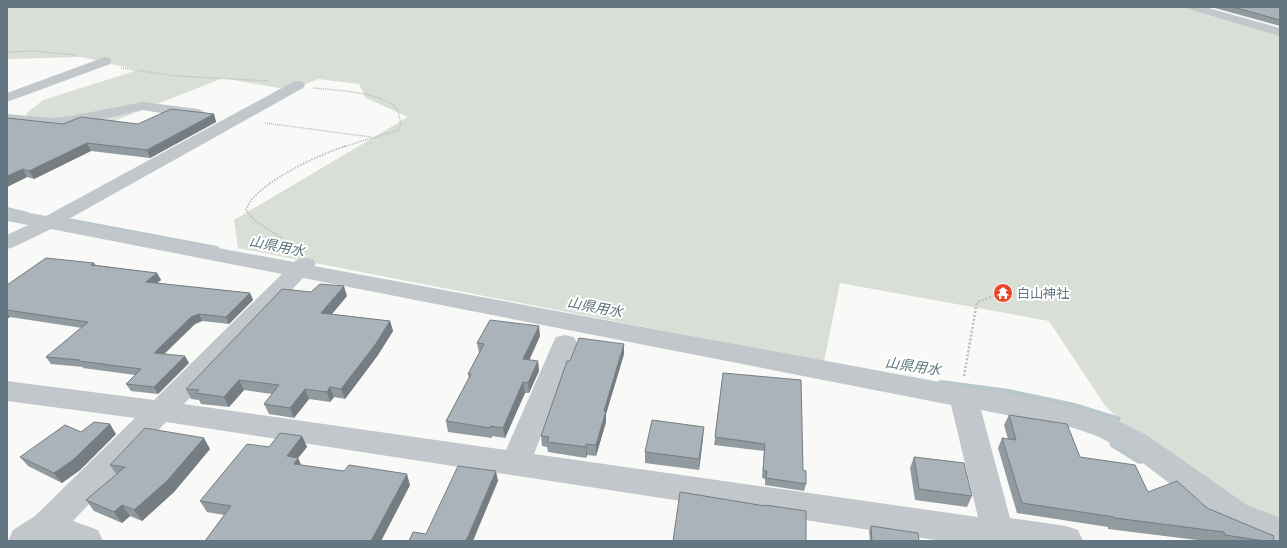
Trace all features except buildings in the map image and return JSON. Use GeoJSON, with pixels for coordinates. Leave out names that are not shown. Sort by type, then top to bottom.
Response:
{"type":"FeatureCollection","features":[{"type":"Feature","properties":{"kind":"street"},"geometry":{"type":"LineString","coordinates":[[1194,7],[1280,32]]}},
{"type":"Feature","properties":{"kind":"street"},"geometry":{"type":"LineString","coordinates":[[1254,24],[1280,23]]}},
{"type":"Feature","properties":{"kind":"street"},"geometry":{"type":"LineString","coordinates":[[7,98],[105,61]]}},
{"type":"Feature","properties":{"kind":"street"},"geometry":{"type":"LineString","coordinates":[[7,243],[56,218],[298,85]]}},
{"type":"Feature","properties":{"kind":"street"},"geometry":{"type":"LineString","coordinates":[[7,119],[45,123],[71,121],[133,107],[144,106],[237,119]]}},
{"type":"Feature","properties":{"kind":"street"},"geometry":{"type":"LineString","coordinates":[[7,203],[56,218],[512,310],[963,388],[1107,428],[1138,444],[1236,515],[1280,533]]}},
{"type":"Feature","properties":{"kind":"street"},"geometry":{"type":"LineString","coordinates":[[7,215],[56,218],[202,239]]}},
{"type":"Feature","properties":{"kind":"street"},"geometry":{"type":"LineString","coordinates":[[36,533],[301,267]]}},
{"type":"Feature","properties":{"kind":"street"},"geometry":{"type":"LineString","coordinates":[[515,464],[565,343]]}},
{"type":"Feature","properties":{"kind":"street"},"geometry":{"type":"LineString","coordinates":[[963,388],[999,536]]}},
{"type":"Feature","properties":{"kind":"street"},"geometry":{"type":"LineString","coordinates":[[7,391],[159,411],[999,536],[1066,541]]}},
{"type":"Feature","properties":{"kind":"street"},"geometry":{"type":"LineString","coordinates":[[36,533],[86,541]]}},
{"type":"Feature","properties":{"kind":"path"},"geometry":{"type":"LineString","coordinates":[[7,52],[53,52],[85,56],[105,61],[121,68],[138,71],[232,80],[290,82],[298,85],[375,98],[394,105],[401,114],[402,125],[398,130],[326,152],[278,178],[253,197],[246,210],[253,219],[301,251],[308,258],[301,267]]}},
{"type":"Feature","properties":{"kind":"path"},"geometry":{"type":"LineString","coordinates":[[237,119],[373,137]]}},
{"type":"Feature","properties":{"kind":"path"},"geometry":{"type":"LineString","coordinates":[[963,388],[976,302],[1003,293]]}},
{"type":"Feature","properties":{"kind":"shaded area"},"geometry":{"type":"Polygon","coordinates":[[[7,7],[1195,7],[1280,30],[1280,541],[1189,492],[1104,404],[1049,321],[840,283],[824,362],[238,248],[234,220],[408,117],[366,98],[359,84],[318,79],[290,90],[223,78],[109,123],[40,124],[26,114],[43,100],[138,70],[81,57],[7,59],[7,7]]]}},
{"type":"Feature","properties":{"kind":"waterway","name":"山県用水"},"geometry":{"type":"LineString","coordinates":[[7,209],[26,213]]}},
{"type":"Feature","properties":{"kind":"waterway","name":"山県用水"},"geometry":{"type":"LineString","coordinates":[[68,220],[217,248]]}},
{"type":"Feature","properties":{"kind":"waterway","name":"山県用水"},"geometry":{"type":"LineString","coordinates":[[941,383],[1009,392],[1075,406],[1117,419]]}},
{"type":"Feature","properties":{"kind":"waterway","name":"山県用水"},"geometry":{"type":"LineString","coordinates":[[1114,444],[1140,460]]}},
{"type":"Feature","properties":{"kind":"place","name":"白山神社"},"geometry":{"type":"Point","coordinates":[1003,293]}}]}
